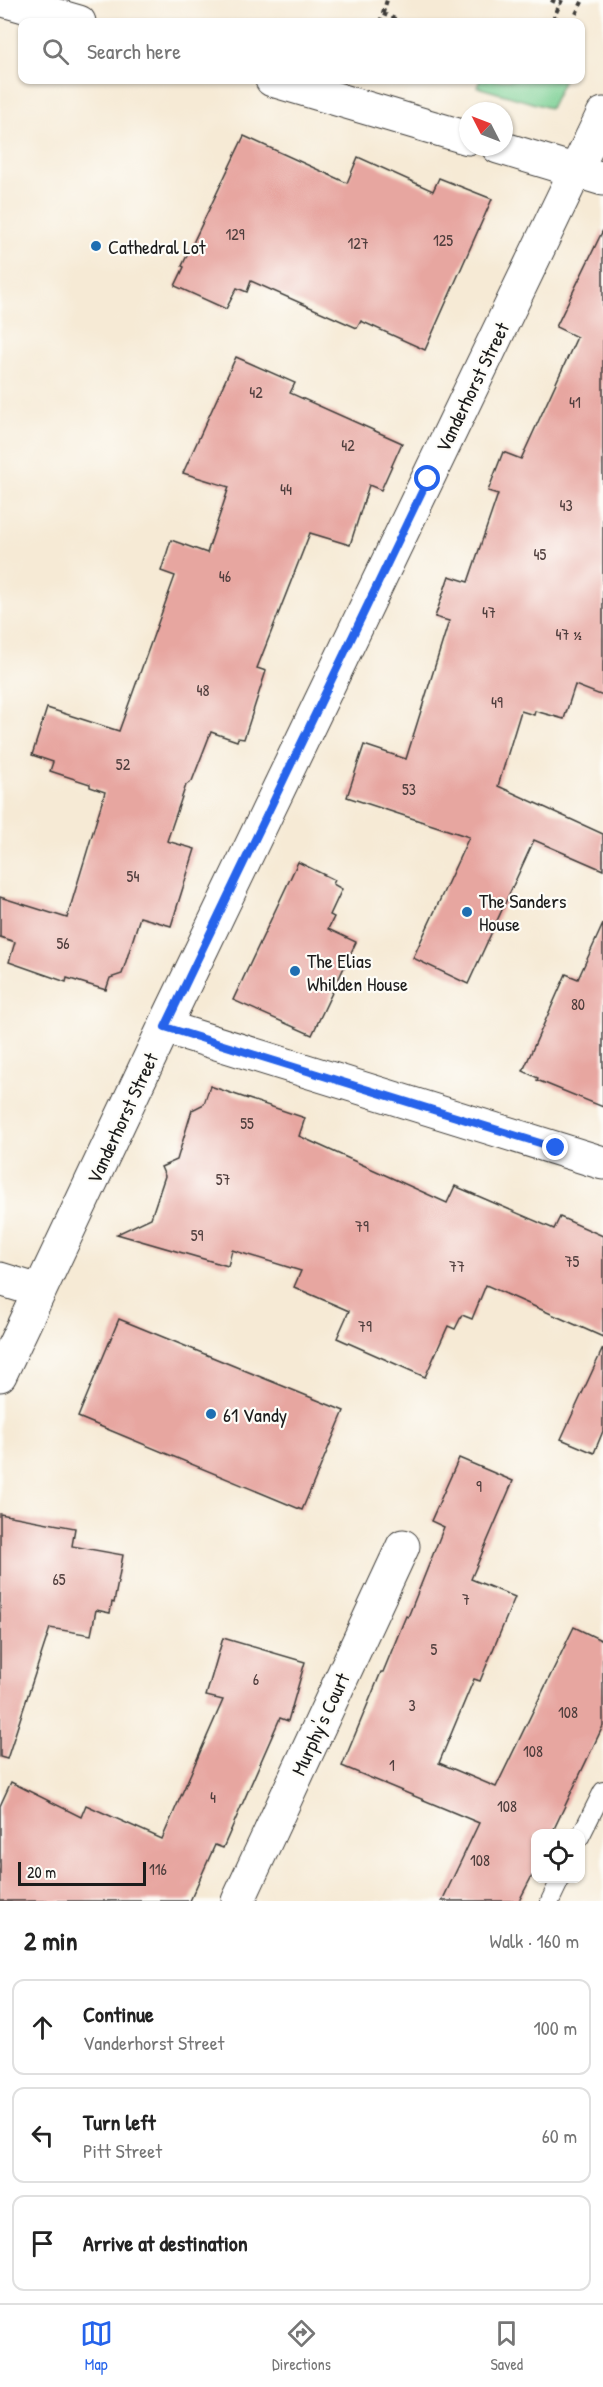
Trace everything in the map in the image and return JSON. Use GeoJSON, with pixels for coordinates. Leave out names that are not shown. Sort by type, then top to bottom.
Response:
{"type":"FeatureCollection","features":[{"type":"Feature","properties":{"kind":"street"},"geometry":{"type":"LineString","coordinates":[[3,0],[65,18]]}},
{"type":"Feature","properties":{"kind":"street"},"geometry":{"type":"LineString","coordinates":[[286,84],[459,135]]}},
{"type":"Feature","properties":{"kind":"street","name":"Vanderhorst Street"},"geometry":{"type":"LineString","coordinates":[[0,1375],[165,1027],[590,175],[603,114]]}},
{"type":"Feature","properties":{"kind":"street"},"geometry":{"type":"LineString","coordinates":[[513,152],[590,175]]}},
{"type":"Feature","properties":{"kind":"street"},"geometry":{"type":"LineString","coordinates":[[165,1027],[603,1163]]}},
{"type":"Feature","properties":{"kind":"street"},"geometry":{"type":"LineString","coordinates":[[0,1279],[39,1291]]}},
{"type":"Feature","properties":{"kind":"street","name":"Murphy's Court"},"geometry":{"type":"LineString","coordinates":[[238,1901],[403,1546]]}},
{"type":"Feature","properties":{"kind":"lane"},"geometry":{"type":"LineString","coordinates":[[584,1829],[603,1791]]}},
{"type":"Feature","properties":{"kind":"lane"},"geometry":{"type":"LineString","coordinates":[[550,1901],[559,1883]]}},
{"type":"Feature","properties":{"kind":"path"},"geometry":{"type":"LineString","coordinates":[[382,18],[387,0]]}},
{"type":"Feature","properties":{"kind":"path"},"geometry":{"type":"LineString","coordinates":[[551,0],[561,2],[554,17],[557,18]]}},
{"type":"Feature","properties":{"kind":"path"},"geometry":{"type":"LineString","coordinates":[[574,18],[583,0]]}},
{"type":"Feature","properties":{"kind":"path"},"geometry":{"type":"LineString","coordinates":[[383,15],[392,18]]}},
{"type":"Feature","properties":{"kind":"green space"},"geometry":{"type":"Polygon","coordinates":[[[478,84],[562,84],[550,108],[477,87],[478,84]]]}},
{"type":"Feature","properties":{"kind":"building"},"geometry":{"type":"Polygon","coordinates":[[[244,136],[347,183],[358,157],[433,191],[439,178],[492,199],[425,350],[361,321],[357,328],[251,281],[247,292],[237,288],[226,309],[175,286],[184,267],[182,266],[244,136]]]}},
{"type":"Feature","properties":{"kind":"building"},"geometry":{"type":"Polygon","coordinates":[[[603,230],[603,696],[575,685],[564,719],[535,711],[534,715],[521,711],[498,786],[603,834],[603,870],[534,840],[468,984],[413,958],[469,837],[347,797],[364,745],[406,759],[449,621],[435,617],[449,576],[468,582],[498,494],[488,491],[503,452],[521,459],[577,337],[556,327],[603,230]]]}},
{"type":"Feature","properties":{"kind":"building"},"geometry":{"type":"Polygon","coordinates":[[[236,357],[295,383],[290,393],[402,443],[381,490],[369,485],[350,545],[310,533],[257,668],[266,671],[244,739],[238,738],[237,741],[211,732],[192,781],[186,785],[167,841],[195,849],[171,926],[140,917],[122,974],[110,978],[106,990],[67,978],[66,982],[9,962],[15,942],[0,937],[0,897],[67,918],[105,792],[90,787],[90,784],[50,771],[53,762],[32,755],[47,708],[119,731],[175,576],[161,571],[171,540],[207,553],[229,487],[183,473],[236,357]]]}},
{"type":"Feature","properties":{"kind":"building","name":"The Elias Whilden House"},"geometry":{"type":"Polygon","coordinates":[[[298,862],[335,880],[333,884],[342,889],[330,915],[334,917],[328,929],[356,942],[312,1035],[233,1000],[298,862]]]}},
{"type":"Feature","properties":{"kind":"building"},"geometry":{"type":"Polygon","coordinates":[[[603,924],[603,1107],[537,1080],[538,1078],[523,1071],[566,974],[578,979],[603,924]]]}},
{"type":"Feature","properties":{"kind":"building"},"geometry":{"type":"Polygon","coordinates":[[[210,1086],[305,1118],[299,1136],[447,1203],[455,1186],[554,1229],[560,1217],[603,1236],[603,1337],[486,1285],[472,1319],[462,1315],[455,1329],[448,1326],[425,1377],[337,1338],[349,1311],[294,1287],[301,1271],[232,1250],[228,1266],[117,1234],[151,1218],[165,1176],[161,1167],[177,1160],[192,1110],[204,1104],[210,1086]]]}},
{"type":"Feature","properties":{"kind":"building","name":"61 Vandy"},"geometry":{"type":"Polygon","coordinates":[[[119,1319],[344,1411],[302,1510],[78,1417],[119,1319]]]}},
{"type":"Feature","properties":{"kind":"building"},"geometry":{"type":"Polygon","coordinates":[[[603,1348],[603,1431],[594,1453],[561,1439],[603,1348]]]}},
{"type":"Feature","properties":{"kind":"building"},"geometry":{"type":"Polygon","coordinates":[[[459,1458],[513,1481],[471,1579],[515,1597],[480,1681],[474,1679],[439,1763],[496,1787],[574,1627],[603,1641],[603,1726],[554,1829],[531,1829],[531,1878],[519,1901],[442,1901],[479,1823],[342,1766],[381,1672],[383,1672],[406,1616],[408,1617],[444,1527],[431,1521],[459,1458]]]}},
{"type":"Feature","properties":{"kind":"building"},"geometry":{"type":"Polygon","coordinates":[[[0,1514],[75,1528],[72,1546],[123,1555],[110,1613],[96,1610],[91,1635],[50,1628],[7,1759],[0,1757],[0,1514]]]}},
{"type":"Feature","properties":{"kind":"building"},"geometry":{"type":"Polygon","coordinates":[[[223,1638],[305,1662],[288,1721],[280,1718],[223,1848],[215,1845],[190,1901],[0,1901],[0,1806],[11,1782],[81,1817],[86,1805],[162,1839],[223,1700],[206,1696],[223,1638]]]}},
{"type":"Feature","properties":{"kind":"place","name":"Cathedral Lot"},"geometry":{"type":"Point","coordinates":[96,246]}},
{"type":"Feature","properties":{"kind":"place","name":"The Sanders House"},"geometry":{"type":"Point","coordinates":[467,912]}},
{"type":"Feature","properties":{"kind":"place","name":"The Elias Whilden House"},"geometry":{"type":"Point","coordinates":[295,971]}},
{"type":"Feature","properties":{"kind":"place","name":"61 Vandy"},"geometry":{"type":"Point","coordinates":[211,1414]}},
{"type":"Feature","properties":{"kind":"route"},"geometry":{"type":"LineString","coordinates":[[428,479],[165,1027],[556,1148]]}}]}
